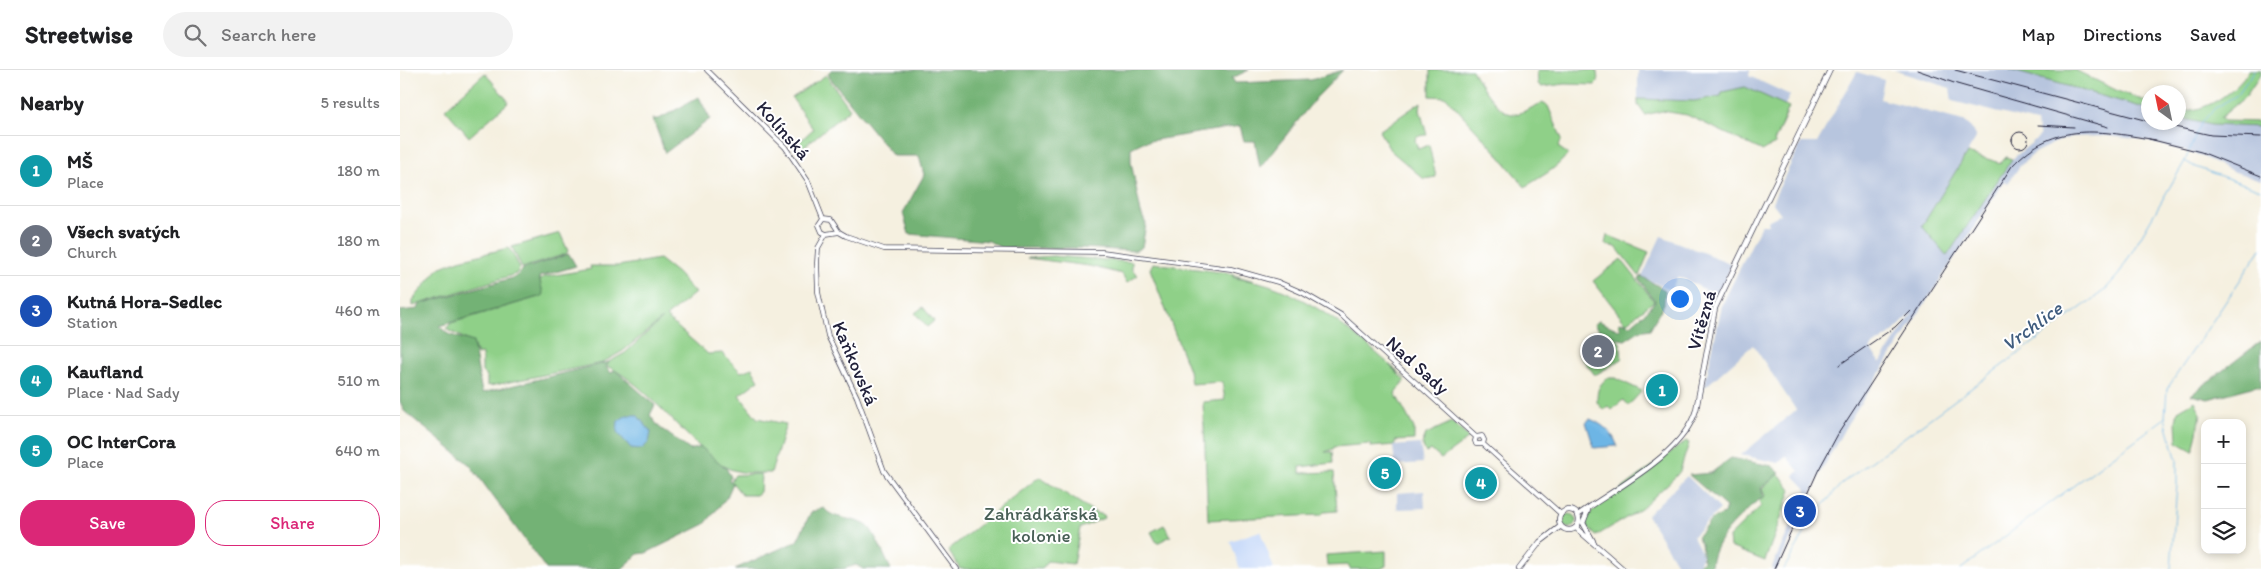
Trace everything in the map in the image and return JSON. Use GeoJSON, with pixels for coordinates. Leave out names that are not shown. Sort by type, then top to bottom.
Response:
{"type":"FeatureCollection","features":[{"type":"Feature","properties":{"kind":"main road","name":"Vítězná"},"geometry":{"type":"LineString","coordinates":[[1578,515],[1669,451],[1689,426],[1696,410],[1716,308],[1830,70]]}},
{"type":"Feature","properties":{"kind":"main road"},"geometry":{"type":"LineString","coordinates":[[1590,506],[1583,523],[1596,545]]}},
{"type":"Feature","properties":{"kind":"main road"},"geometry":{"type":"LineString","coordinates":[[1571,510],[1578,515],[1579,521],[1576,528],[1569,531],[1560,526],[1558,520],[1561,514],[1571,510]]}},
{"type":"Feature","properties":{"kind":"main road"},"geometry":{"type":"LineString","coordinates":[[1519,569],[1540,542],[1560,526]]}},
{"type":"Feature","properties":{"kind":"main road"},"geometry":{"type":"LineString","coordinates":[[1576,528],[1623,569]]}},
{"type":"Feature","properties":{"kind":"street","name":"Kolínská"},"geometry":{"type":"LineString","coordinates":[[707,70],[785,147],[808,181],[824,219]]}},
{"type":"Feature","properties":{"kind":"street"},"geometry":{"type":"LineString","coordinates":[[824,219],[832,220],[839,232],[824,233],[819,225],[824,219]]}},
{"type":"Feature","properties":{"kind":"street"},"geometry":{"type":"LineString","coordinates":[[832,231],[834,226]]}},
{"type":"Feature","properties":{"kind":"street","name":"Nad Sady"},"geometry":{"type":"LineString","coordinates":[[839,232],[856,241],[884,249],[1102,252],[1231,269],[1278,282],[1303,293],[1341,316],[1476,437],[1476,443],[1479,445],[1483,444],[1561,514]]}},
{"type":"Feature","properties":{"kind":"street","name":"Kaňkovská"},"geometry":{"type":"LineString","coordinates":[[824,233],[818,248],[818,292],[823,321],[828,336],[857,397],[871,440],[884,471],[956,569]]}},
{"type":"Feature","properties":{"kind":"shaded area"},"geometry":{"type":"Polygon","coordinates":[[[1638,70],[1750,70],[1749,76],[1790,95],[1785,105],[1745,87],[1721,96],[1694,101],[1638,99],[1638,70]]]}},
{"type":"Feature","properties":{"kind":"shaded area"},"geometry":{"type":"Polygon","coordinates":[[[1894,70],[2010,70],[2141,107],[2141,130],[2186,130],[2186,120],[2211,125],[2261,127],[2261,180],[2235,172],[2194,153],[2137,139],[2107,136],[2072,137],[2036,152],[2020,166],[2008,183],[2004,181],[1846,426],[1821,472],[1777,569],[1771,569],[1807,490],[1794,476],[1799,471],[1786,456],[1779,463],[1741,455],[1796,410],[1753,345],[1704,388],[1722,305],[1761,225],[1768,225],[1767,221],[1781,214],[1772,202],[1801,143],[1817,143],[1857,72],[1884,80],[1880,99],[1963,121],[1971,128],[1976,138],[1922,226],[1947,256],[2011,160],[2040,136],[2036,122],[1952,101],[1950,88],[1894,70]],[[1912,314],[1892,333],[1870,348],[1880,363],[1912,314]]]}},
{"type":"Feature","properties":{"kind":"shaded area"},"geometry":{"type":"Polygon","coordinates":[[[1661,236],[1732,264],[1718,296],[1678,276],[1671,290],[1642,277],[1661,236]]]}},
{"type":"Feature","properties":{"kind":"shaded area"},"geometry":{"type":"Polygon","coordinates":[[[1420,444],[1423,463],[1395,465],[1393,446],[1420,444]]]}},
{"type":"Feature","properties":{"kind":"shaded area"},"geometry":{"type":"Polygon","coordinates":[[[1687,476],[1720,509],[1693,536],[1702,554],[1698,565],[1692,569],[1680,569],[1647,515],[1687,476]]]}},
{"type":"Feature","properties":{"kind":"shaded area"},"geometry":{"type":"Polygon","coordinates":[[[1424,491],[1425,508],[1397,509],[1397,493],[1424,491]]]}},
{"type":"Feature","properties":{"kind":"shaded area"},"geometry":{"type":"Polygon","coordinates":[[[1260,531],[1274,569],[1240,569],[1230,541],[1260,531]]]}},
{"type":"Feature","properties":{"kind":"green space"},"geometry":{"type":"Polygon","coordinates":[[[831,70],[1249,70],[1232,78],[1235,83],[1311,80],[1343,70],[1316,98],[1260,168],[1255,141],[1244,141],[1240,126],[1143,142],[1131,148],[1131,162],[1141,213],[1146,224],[1142,247],[1135,251],[1083,248],[1001,248],[989,241],[909,234],[903,213],[924,175],[919,156],[893,156],[830,78],[828,73],[831,70]]]}},
{"type":"Feature","properties":{"kind":"green space"},"geometry":{"type":"Polygon","coordinates":[[[1430,70],[1472,70],[1496,105],[1510,113],[1516,114],[1542,103],[1548,106],[1562,139],[1558,147],[1568,154],[1553,169],[1525,187],[1492,147],[1446,97],[1430,96],[1430,70]]]}},
{"type":"Feature","properties":{"kind":"green space"},"geometry":{"type":"Polygon","coordinates":[[[1537,70],[1597,70],[1598,82],[1595,85],[1565,84],[1542,87],[1538,84],[1537,70]]]}},
{"type":"Feature","properties":{"kind":"green space"},"geometry":{"type":"Polygon","coordinates":[[[2010,70],[2075,70],[2120,92],[2141,100],[2141,107],[2010,70]]]}},
{"type":"Feature","properties":{"kind":"green space"},"geometry":{"type":"Polygon","coordinates":[[[2249,70],[2261,70],[2261,74],[2246,96],[2220,118],[2224,121],[2261,122],[2261,127],[2211,125],[2186,120],[2186,110],[2199,109],[2218,100],[2243,78],[2249,70]]]}},
{"type":"Feature","properties":{"kind":"green space"},"geometry":{"type":"Polygon","coordinates":[[[485,73],[509,102],[469,137],[445,109],[485,73]]]}},
{"type":"Feature","properties":{"kind":"green space"},"geometry":{"type":"Polygon","coordinates":[[[826,75],[850,109],[801,149],[797,144],[813,129],[792,98],[826,75]]]}},
{"type":"Feature","properties":{"kind":"green space"},"geometry":{"type":"Polygon","coordinates":[[[1745,87],[1789,107],[1774,142],[1776,144],[1763,151],[1687,115],[1662,111],[1645,115],[1638,105],[1638,99],[1694,101],[1721,96],[1722,92],[1745,87]]]}},
{"type":"Feature","properties":{"kind":"green space"},"geometry":{"type":"Polygon","coordinates":[[[699,97],[710,119],[665,153],[653,119],[659,119],[699,97]]]}},
{"type":"Feature","properties":{"kind":"green space"},"geometry":{"type":"Polygon","coordinates":[[[1421,102],[1420,110],[1427,135],[1417,136],[1415,140],[1418,149],[1429,145],[1436,177],[1424,179],[1390,150],[1379,131],[1421,102]]]}},
{"type":"Feature","properties":{"kind":"green space"},"geometry":{"type":"Polygon","coordinates":[[[1967,153],[2001,163],[2006,157],[2012,159],[1947,256],[1922,226],[1967,153]]]}},
{"type":"Feature","properties":{"kind":"green space"},"geometry":{"type":"Polygon","coordinates":[[[560,233],[568,251],[566,254],[522,268],[512,247],[560,233]]]}},
{"type":"Feature","properties":{"kind":"green space"},"geometry":{"type":"Polygon","coordinates":[[[1607,235],[1649,252],[1639,276],[1616,247],[1605,244],[1607,235]]]}},
{"type":"Feature","properties":{"kind":"green space"},"geometry":{"type":"Polygon","coordinates":[[[508,248],[520,268],[516,274],[413,306],[413,300],[439,268],[459,260],[508,248]]]}},
{"type":"Feature","properties":{"kind":"green space"},"geometry":{"type":"Polygon","coordinates":[[[569,254],[576,266],[539,277],[542,296],[439,326],[448,334],[473,342],[482,393],[609,362],[606,367],[611,373],[615,370],[655,405],[650,415],[659,427],[690,450],[701,447],[726,468],[731,477],[729,480],[733,483],[727,497],[705,524],[646,553],[638,554],[622,569],[546,569],[470,465],[404,411],[400,401],[400,311],[418,309],[420,304],[516,277],[523,269],[569,254]]]}},
{"type":"Feature","properties":{"kind":"green space"},"geometry":{"type":"Polygon","coordinates":[[[1053,256],[1132,262],[1132,270],[1138,275],[1127,283],[1122,274],[1089,266],[1027,258],[1053,256]]]}},
{"type":"Feature","properties":{"kind":"green space"},"geometry":{"type":"Polygon","coordinates":[[[659,259],[677,273],[695,293],[666,317],[708,354],[722,353],[741,372],[752,368],[759,380],[739,395],[757,418],[786,424],[771,473],[742,472],[723,465],[708,454],[630,380],[617,371],[603,365],[625,353],[662,319],[623,351],[602,363],[490,386],[487,385],[487,377],[482,372],[482,354],[477,355],[473,343],[446,329],[451,323],[542,296],[540,280],[544,277],[591,269],[590,266],[618,266],[659,259]]]}},
{"type":"Feature","properties":{"kind":"green space"},"geometry":{"type":"Polygon","coordinates":[[[1621,259],[1654,301],[1626,323],[1593,281],[1621,259]]]}},
{"type":"Feature","properties":{"kind":"green space"},"geometry":{"type":"Polygon","coordinates":[[[1153,263],[1227,273],[1254,281],[1232,276],[1235,278],[1265,284],[1289,293],[1325,313],[1358,338],[1406,379],[1389,365],[1405,381],[1395,393],[1414,428],[1414,440],[1395,441],[1395,445],[1371,447],[1370,444],[1334,447],[1325,452],[1332,452],[1333,463],[1300,467],[1300,473],[1334,472],[1337,511],[1324,512],[1321,515],[1208,520],[1203,402],[1225,400],[1222,382],[1191,384],[1189,370],[1150,269],[1153,263]]]}},
{"type":"Feature","properties":{"kind":"green space"},"geometry":{"type":"Polygon","coordinates":[[[1641,276],[1665,290],[1664,304],[1650,329],[1639,331],[1625,340],[1603,333],[1594,324],[1599,321],[1619,330],[1621,328],[1618,324],[1620,322],[1631,325],[1655,301],[1639,279],[1641,276]]]}},
{"type":"Feature","properties":{"kind":"green space"},"geometry":{"type":"Polygon","coordinates":[[[923,307],[934,321],[927,327],[915,313],[923,307]]]}},
{"type":"Feature","properties":{"kind":"green space"},"geometry":{"type":"Polygon","coordinates":[[[1599,332],[1620,342],[1622,359],[1595,375],[1578,353],[1599,332]],[[1598,342],[1589,350],[1592,354],[1589,357],[1591,359],[1594,356],[1598,360],[1607,351],[1598,342]]]}},
{"type":"Feature","properties":{"kind":"green space"},"geometry":{"type":"Polygon","coordinates":[[[2261,341],[2261,388],[2256,386],[2208,399],[2191,395],[2261,341]]]}},
{"type":"Feature","properties":{"kind":"green space"},"geometry":{"type":"Polygon","coordinates":[[[1607,378],[1615,378],[1642,391],[1628,406],[1623,400],[1612,410],[1608,406],[1603,410],[1597,402],[1597,394],[1600,386],[1607,378]]]}},
{"type":"Feature","properties":{"kind":"green space"},"geometry":{"type":"Polygon","coordinates":[[[2195,401],[2201,414],[2193,451],[2177,442],[2176,421],[2178,411],[2195,401]]]}},
{"type":"Feature","properties":{"kind":"green space"},"geometry":{"type":"Polygon","coordinates":[[[1452,422],[1469,438],[1441,459],[1431,450],[1426,453],[1422,444],[1426,434],[1452,422]]]}},
{"type":"Feature","properties":{"kind":"green space"},"geometry":{"type":"Polygon","coordinates":[[[1686,441],[1689,443],[1680,471],[1676,476],[1641,509],[1596,536],[1587,526],[1586,520],[1592,511],[1686,441]]]}},
{"type":"Feature","properties":{"kind":"green space"},"geometry":{"type":"Polygon","coordinates":[[[1731,458],[1772,466],[1780,473],[1761,488],[1764,498],[1758,500],[1722,537],[1713,556],[1711,566],[1708,569],[1694,569],[1703,561],[1701,543],[1697,537],[1712,519],[1724,514],[1726,507],[1689,475],[1711,473],[1731,458]]]}},
{"type":"Feature","properties":{"kind":"green space"},"geometry":{"type":"Polygon","coordinates":[[[735,475],[761,475],[760,492],[756,495],[742,495],[731,481],[735,475]]]}},
{"type":"Feature","properties":{"kind":"green space"},"geometry":{"type":"Polygon","coordinates":[[[1777,475],[1780,475],[1791,490],[1765,561],[1730,547],[1729,537],[1761,506],[1759,501],[1765,496],[1762,489],[1777,475]]]}},
{"type":"Feature","properties":{"kind":"green space","name":"Zahrádkářská kolonie"},"geometry":{"type":"Polygon","coordinates":[[[1039,477],[1096,513],[1103,515],[1104,518],[1080,528],[1073,564],[1047,561],[1042,569],[960,569],[948,550],[1039,477]]]}},
{"type":"Feature","properties":{"kind":"green space"},"geometry":{"type":"Polygon","coordinates":[[[824,508],[832,515],[866,525],[876,538],[891,569],[863,569],[856,565],[843,569],[735,569],[797,541],[811,512],[824,508]]]}},
{"type":"Feature","properties":{"kind":"green space"},"geometry":{"type":"Polygon","coordinates":[[[1566,514],[1572,514],[1576,521],[1572,528],[1566,528],[1562,524],[1562,518],[1566,514]]]}},
{"type":"Feature","properties":{"kind":"green space"},"geometry":{"type":"Polygon","coordinates":[[[1164,525],[1171,536],[1157,543],[1151,532],[1164,525]]]}},
{"type":"Feature","properties":{"kind":"green space"},"geometry":{"type":"Polygon","coordinates":[[[1386,551],[1386,566],[1380,569],[1350,569],[1349,565],[1327,566],[1326,555],[1386,551]]]}},
{"type":"Feature","properties":{"kind":"water"},"geometry":{"type":"Polygon","coordinates":[[[627,415],[637,415],[651,432],[649,442],[642,449],[631,448],[617,432],[618,421],[627,415]]]}},
{"type":"Feature","properties":{"kind":"water"},"geometry":{"type":"Polygon","coordinates":[[[1590,419],[1607,429],[1617,446],[1594,448],[1586,422],[1590,419]]]}},
{"type":"Feature","properties":{"kind":"waterway","name":"Vrchlice"},"geometry":{"type":"LineString","coordinates":[[1784,569],[1815,515],[1842,483],[2105,290],[2119,274],[2185,161],[2201,123],[2215,108],[2237,95],[2255,70]]}},
{"type":"Feature","properties":{"kind":"waterway"},"geometry":{"type":"LineString","coordinates":[[2185,161],[2195,167],[2261,190]]}},
{"type":"Feature","properties":{"kind":"waterway"},"geometry":{"type":"LineString","coordinates":[[2171,569],[2177,461],[2165,418],[2167,389],[2261,249]]}},
{"type":"Feature","properties":{"kind":"waterway"},"geometry":{"type":"LineString","coordinates":[[1961,569],[2165,418]]}},
{"type":"Feature","properties":{"kind":"railway"},"geometry":{"type":"LineString","coordinates":[[1917,70],[1957,84],[2108,127]]}},
{"type":"Feature","properties":{"kind":"railway"},"geometry":{"type":"LineString","coordinates":[[1955,70],[2141,119]]}},
{"type":"Feature","properties":{"kind":"railway"},"geometry":{"type":"LineString","coordinates":[[2038,125],[2074,127]]}},
{"type":"Feature","properties":{"kind":"railway"},"geometry":{"type":"LineString","coordinates":[[2186,129],[2211,135],[2261,137]]}},
{"type":"Feature","properties":{"kind":"railway"},"geometry":{"type":"LineString","coordinates":[[2017,132],[2023,132],[2028,137],[2028,140],[2026,146],[2017,148],[2012,143],[2012,137],[2017,132]]}},
{"type":"Feature","properties":{"kind":"railway"},"geometry":{"type":"LineString","coordinates":[[1774,569],[1818,471],[1838,434],[2012,166],[2028,151],[2045,141],[2062,135],[2098,132],[2156,140]]}},
{"type":"Feature","properties":{"kind":"railway"},"geometry":{"type":"LineString","coordinates":[[2149,139],[2201,152],[2261,176]]}},
{"type":"Feature","properties":{"kind":"railway"},"geometry":{"type":"LineString","coordinates":[[1839,365],[1895,327],[1911,311]]}},
{"type":"Feature","properties":{"kind":"place","name":"Všech svatých"},"geometry":{"type":"Point","coordinates":[1598,351]}},
{"type":"Feature","properties":{"kind":"place","name":"MŠ"},"geometry":{"type":"Point","coordinates":[1662,390]}},
{"type":"Feature","properties":{"kind":"place","name":"OC InterCora"},"geometry":{"type":"Point","coordinates":[1385,473]}},
{"type":"Feature","properties":{"kind":"place","name":"Kaufland"},"geometry":{"type":"Point","coordinates":[1481,483]}},
{"type":"Feature","properties":{"kind":"place","name":"Kutná Hora-Sedlec"},"geometry":{"type":"Point","coordinates":[1800,511]}}]}
